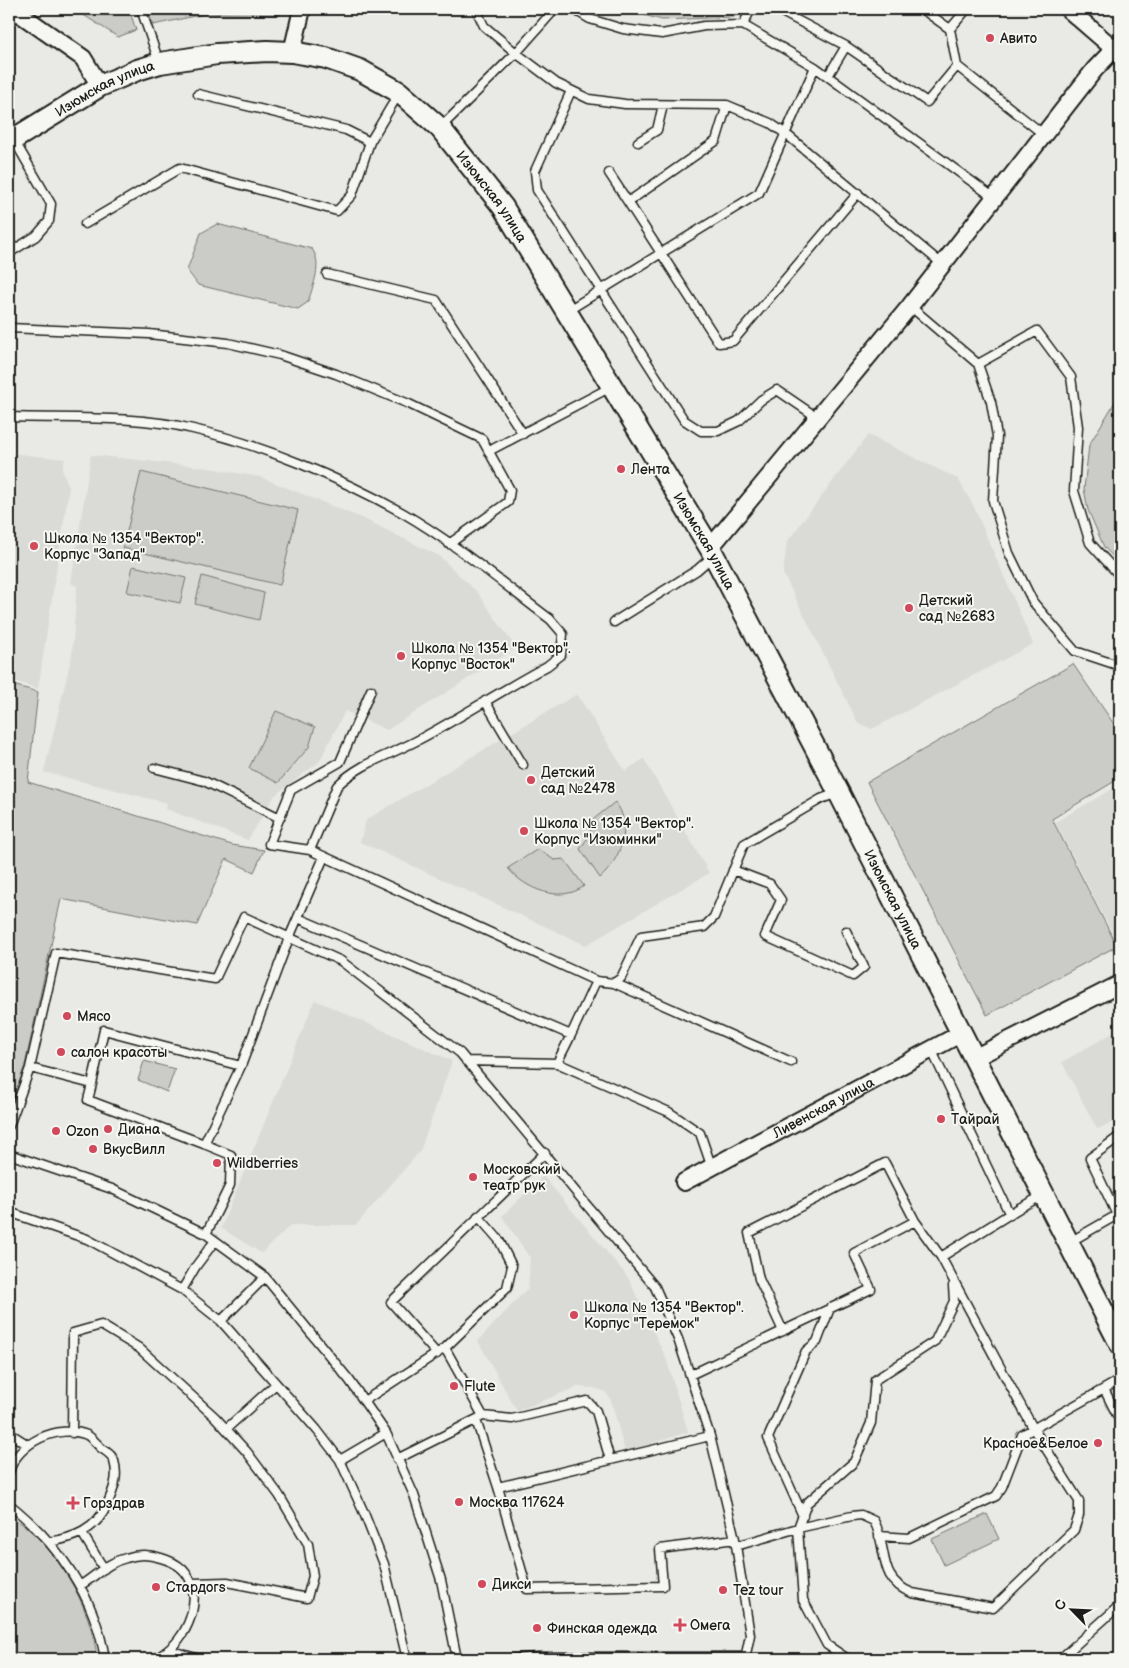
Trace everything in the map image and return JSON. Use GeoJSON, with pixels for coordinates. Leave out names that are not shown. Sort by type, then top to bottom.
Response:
{"type":"FeatureCollection","features":[{"type":"Feature","properties":{"kind":"street"},"geometry":{"type":"LineString","coordinates":[[13,9],[83,58],[100,86]]}},
{"type":"Feature","properties":{"kind":"street"},"geometry":{"type":"LineString","coordinates":[[292,52],[302,9]]}},
{"type":"Feature","properties":{"kind":"street"},"geometry":{"type":"LineString","coordinates":[[712,551],[910,306],[1095,68],[1118,49],[1068,9]]}},
{"type":"Feature","properties":{"kind":"street","name":"Изюмская улица"},"geometry":{"type":"LineString","coordinates":[[11,140],[100,86],[160,64],[217,54],[267,51],[292,52],[326,58],[360,70],[399,92],[415,104],[440,128],[503,207],[568,311],[712,551],[839,793],[1120,1344]]}},
{"type":"Feature","properties":{"kind":"street"},"geometry":{"type":"LineString","coordinates":[[974,1058],[1120,984]]}},
{"type":"Feature","properties":{"kind":"street","name":"Ливенская улица"},"geometry":{"type":"LineString","coordinates":[[684,1182],[932,1051],[962,1033]]}},
{"type":"Feature","properties":{"kind":"lane"},"geometry":{"type":"LineString","coordinates":[[141,9],[160,64]]}},
{"type":"Feature","properties":{"kind":"lane"},"geometry":{"type":"LineString","coordinates":[[476,9],[484,26],[516,53],[556,83],[571,92],[589,99],[663,105],[727,105],[770,123],[858,193],[942,264]]}},
{"type":"Feature","properties":{"kind":"lane"},"geometry":{"type":"LineString","coordinates":[[440,128],[516,53],[555,9]]}},
{"type":"Feature","properties":{"kind":"lane"},"geometry":{"type":"LineString","coordinates":[[573,9],[590,20],[623,29],[662,34],[704,26],[743,25],[815,67],[993,197]]}},
{"type":"Feature","properties":{"kind":"lane"},"geometry":{"type":"LineString","coordinates":[[743,25],[751,9]]}},
{"type":"Feature","properties":{"kind":"lane"},"geometry":{"type":"LineString","coordinates":[[776,9],[846,46],[927,102],[957,66]]}},
{"type":"Feature","properties":{"kind":"lane"},"geometry":{"type":"LineString","coordinates":[[922,9],[950,29],[957,66],[1044,134]]}},
{"type":"Feature","properties":{"kind":"lane"},"geometry":{"type":"LineString","coordinates":[[950,29],[967,9]]}},
{"type":"Feature","properties":{"kind":"lane"},"geometry":{"type":"LineString","coordinates":[[828,76],[846,46]]}},
{"type":"Feature","properties":{"kind":"lane"},"geometry":{"type":"LineString","coordinates":[[568,311],[759,193],[815,67]]}},
{"type":"Feature","properties":{"kind":"lane"},"geometry":{"type":"LineString","coordinates":[[85,224],[180,168],[338,211],[352,195],[370,142],[390,112],[399,92]]}},
{"type":"Feature","properties":{"kind":"lane"},"geometry":{"type":"LineString","coordinates":[[571,92],[534,171],[537,190],[684,420],[701,431],[718,431],[739,421],[761,400],[777,390],[818,418]]}},
{"type":"Feature","properties":{"kind":"lane"},"geometry":{"type":"LineString","coordinates":[[198,94],[346,130],[370,142]]}},
{"type":"Feature","properties":{"kind":"lane"},"geometry":{"type":"LineString","coordinates":[[638,142],[658,130],[663,105]]}},
{"type":"Feature","properties":{"kind":"lane"},"geometry":{"type":"LineString","coordinates":[[628,202],[716,141],[727,105]]}},
{"type":"Feature","properties":{"kind":"lane"},"geometry":{"type":"LineString","coordinates":[[9,253],[36,236],[49,221],[51,204],[11,140]]}},
{"type":"Feature","properties":{"kind":"lane"},"geometry":{"type":"LineString","coordinates":[[608,173],[719,342],[733,341],[858,193]]}},
{"type":"Feature","properties":{"kind":"lane"},"geometry":{"type":"LineString","coordinates":[[327,274],[436,300],[523,434]]}},
{"type":"Feature","properties":{"kind":"lane"},"geometry":{"type":"LineString","coordinates":[[910,306],[978,364],[991,402],[997,436],[993,501],[1009,553],[1033,602],[1075,651],[1120,666]]}},
{"type":"Feature","properties":{"kind":"lane"},"geometry":{"type":"LineString","coordinates":[[9,328],[149,334],[228,343],[280,355],[336,374],[433,414],[482,439],[510,490],[508,502],[450,544]]}},
{"type":"Feature","properties":{"kind":"lane"},"geometry":{"type":"LineString","coordinates":[[978,364],[1037,330],[1071,377],[1078,427],[1074,491],[1090,543],[1120,576]]}},
{"type":"Feature","properties":{"kind":"lane"},"geometry":{"type":"LineString","coordinates":[[489,452],[612,386]]}},
{"type":"Feature","properties":{"kind":"lane"},"geometry":{"type":"LineString","coordinates":[[9,417],[137,421],[193,428],[333,477],[403,514],[450,544],[550,619],[563,634],[561,655],[547,666],[420,739],[343,780],[337,786],[310,850]]}},
{"type":"Feature","properties":{"kind":"lane"},"geometry":{"type":"LineString","coordinates":[[614,622],[697,570],[712,551]]}},
{"type":"Feature","properties":{"kind":"lane"},"geometry":{"type":"LineString","coordinates":[[370,690],[340,762],[291,790],[269,844],[310,850],[596,981],[614,982],[791,1062]]}},
{"type":"Feature","properties":{"kind":"lane"},"geometry":{"type":"LineString","coordinates":[[486,701],[523,765]]}},
{"type":"Feature","properties":{"kind":"lane"},"geometry":{"type":"LineString","coordinates":[[154,768],[204,781],[280,818]]}},
{"type":"Feature","properties":{"kind":"lane"},"geometry":{"type":"LineString","coordinates":[[614,982],[621,978],[641,936],[704,927],[714,917],[744,844],[820,799],[839,793]]}},
{"type":"Feature","properties":{"kind":"lane"},"geometry":{"type":"LineString","coordinates":[[204,1144],[241,1066],[290,938],[324,857]]}},
{"type":"Feature","properties":{"kind":"lane"},"geometry":{"type":"LineString","coordinates":[[733,870],[770,884],[781,900],[765,936],[853,976],[864,967],[846,931]]}},
{"type":"Feature","properties":{"kind":"lane"},"geometry":{"type":"LineString","coordinates":[[9,1126],[30,1068],[56,953],[215,979],[244,917],[341,961],[466,1060],[655,1287],[678,1339],[710,1436],[735,1543],[750,1635],[745,1658],[539,1657],[513,1659]]}},
{"type":"Feature","properties":{"kind":"lane"},"geometry":{"type":"LineString","coordinates":[[298,918],[571,1035]]}},
{"type":"Feature","properties":{"kind":"lane"},"geometry":{"type":"LineString","coordinates":[[557,1063],[596,981]]}},
{"type":"Feature","properties":{"kind":"lane"},"geometry":{"type":"LineString","coordinates":[[206,1234],[230,1185],[230,1155],[88,1100],[104,1030],[241,1066]]}},
{"type":"Feature","properties":{"kind":"lane"},"geometry":{"type":"LineString","coordinates":[[932,1051],[1010,1215]]}},
{"type":"Feature","properties":{"kind":"lane"},"geometry":{"type":"LineString","coordinates":[[466,1060],[557,1063],[669,1112],[700,1133],[712,1168]]}},
{"type":"Feature","properties":{"kind":"lane"},"geometry":{"type":"LineString","coordinates":[[30,1068],[92,1084]]}},
{"type":"Feature","properties":{"kind":"lane"},"geometry":{"type":"LineString","coordinates":[[1068,1243],[1119,1216],[1090,1158],[1120,1136]]}},
{"type":"Feature","properties":{"kind":"lane"},"geometry":{"type":"LineString","coordinates":[[437,1354],[391,1302],[545,1153]]}},
{"type":"Feature","properties":{"kind":"lane"},"geometry":{"type":"LineString","coordinates":[[9,1154],[112,1189],[206,1234],[214,1242],[265,1277],[350,1381],[386,1433],[414,1495],[441,1580],[458,1659]]}},
{"type":"Feature","properties":{"kind":"lane"},"geometry":{"type":"LineString","coordinates":[[445,1348],[480,1418],[527,1589],[664,1586],[660,1549],[735,1543],[861,1515],[874,1521],[888,1574],[901,1589],[912,1593],[993,1608],[1074,1530],[1079,1515],[1080,1501],[1033,1428],[941,1257],[915,1221],[885,1163],[749,1233],[760,1279],[783,1331]]}},
{"type":"Feature","properties":{"kind":"lane"},"geometry":{"type":"LineString","coordinates":[[941,1257],[1044,1195]]}},
{"type":"Feature","properties":{"kind":"lane"},"geometry":{"type":"LineString","coordinates":[[9,1212],[87,1239],[182,1290],[221,1321],[317,1430],[340,1460],[384,1564],[408,1659]]}},
{"type":"Feature","properties":{"kind":"lane"},"geometry":{"type":"LineString","coordinates":[[364,1401],[445,1348],[507,1288],[512,1266],[499,1240],[478,1216]]}},
{"type":"Feature","properties":{"kind":"lane"},"geometry":{"type":"LineString","coordinates":[[690,1376],[871,1289],[854,1253],[915,1221]]}},
{"type":"Feature","properties":{"kind":"lane"},"geometry":{"type":"LineString","coordinates":[[182,1290],[196,1266],[214,1242]]}},
{"type":"Feature","properties":{"kind":"lane"},"geometry":{"type":"LineString","coordinates":[[221,1321],[265,1277]]}},
{"type":"Feature","properties":{"kind":"lane"},"geometry":{"type":"LineString","coordinates":[[848,1659],[827,1645],[804,1600],[798,1528],[807,1503],[854,1462],[871,1423],[875,1380],[935,1341],[954,1301],[953,1282]]}},
{"type":"Feature","properties":{"kind":"lane"},"geometry":{"type":"LineString","coordinates":[[802,1516],[768,1438],[806,1352],[817,1342],[830,1308]]}},
{"type":"Feature","properties":{"kind":"lane"},"geometry":{"type":"LineString","coordinates":[[72,1433],[73,1333],[101,1325],[139,1348],[226,1429],[247,1452],[279,1495],[308,1544],[313,1576],[307,1598],[227,1582],[193,1583]]}},
{"type":"Feature","properties":{"kind":"lane"},"geometry":{"type":"LineString","coordinates":[[879,1536],[909,1538],[996,1496],[1002,1487],[1022,1435],[1120,1380]]}},
{"type":"Feature","properties":{"kind":"lane"},"geometry":{"type":"LineString","coordinates":[[226,1429],[276,1384]]}},
{"type":"Feature","properties":{"kind":"lane"},"geometry":{"type":"LineString","coordinates":[[1104,1389],[1120,1421]]}},
{"type":"Feature","properties":{"kind":"lane"},"geometry":{"type":"LineString","coordinates":[[397,1459],[480,1418],[512,1419],[587,1401],[596,1411],[610,1460]]}},
{"type":"Feature","properties":{"kind":"lane"},"geometry":{"type":"LineString","coordinates":[[9,1433],[28,1445]]}},
{"type":"Feature","properties":{"kind":"lane"},"geometry":{"type":"LineString","coordinates":[[9,1472],[17,1456],[28,1445],[54,1434],[72,1433],[87,1436],[114,1459],[116,1471],[115,1487],[105,1510],[82,1534],[68,1539],[49,1542]]}},
{"type":"Feature","properties":{"kind":"lane"},"geometry":{"type":"LineString","coordinates":[[340,1460],[386,1433]]}},
{"type":"Feature","properties":{"kind":"lane"},"geometry":{"type":"LineString","coordinates":[[498,1488],[710,1436]]}},
{"type":"Feature","properties":{"kind":"lane"},"geometry":{"type":"LineString","coordinates":[[9,1504],[49,1542],[81,1585],[106,1659]]}},
{"type":"Feature","properties":{"kind":"lane"},"geometry":{"type":"LineString","coordinates":[[82,1534],[104,1568]]}},
{"type":"Feature","properties":{"kind":"lane"},"geometry":{"type":"LineString","coordinates":[[81,1585],[104,1568],[124,1558],[152,1555],[182,1569],[193,1583],[195,1596],[188,1623],[179,1640],[156,1659]]}},
{"type":"Feature","properties":{"kind":"lane"},"geometry":{"type":"LineString","coordinates":[[1060,1659],[1120,1605]]}},
{"type":"Feature","properties":{"kind":"lane"},"geometry":{"type":"LineString","coordinates":[[169,1650],[199,1659]]}},
{"type":"Feature","properties":{"kind":"shaded area"},"geometry":{"type":"Polygon","coordinates":[[[74,9],[129,9],[136,30],[118,37],[74,9]]]}},
{"type":"Feature","properties":{"kind":"shaded area"},"geometry":{"type":"Polygon","coordinates":[[[147,9],[281,9],[280,15],[209,13],[153,25],[147,9]]]}},
{"type":"Feature","properties":{"kind":"shaded area"},"geometry":{"type":"Polygon","coordinates":[[[622,9],[738,9],[734,17],[662,20],[622,9]]]}},
{"type":"Feature","properties":{"kind":"shaded area"},"geometry":{"type":"Polygon","coordinates":[[[217,224],[312,249],[317,261],[317,268],[308,302],[298,309],[198,285],[187,270],[201,233],[217,224]]]}},
{"type":"Feature","properties":{"kind":"shaded area"},"geometry":{"type":"Polygon","coordinates":[[[1120,399],[1120,564],[1104,547],[1088,510],[1084,489],[1089,445],[1115,402],[1120,399]]]}},
{"type":"Feature","properties":{"kind":"shaded area","name":"Детский сад №2683"},"geometry":{"type":"Polygon","coordinates":[[[868,435],[958,479],[974,507],[1033,644],[872,729],[858,723],[783,573],[787,542],[868,435]]]}},
{"type":"Feature","properties":{"kind":"shaded area","name":"Школа № 1354 \"Вектор\". Корпус \"Запад\""},"geometry":{"type":"Polygon","coordinates":[[[9,453],[65,459],[62,469],[69,488],[38,689],[9,679],[9,453]]]}},
{"type":"Feature","properties":{"kind":"shaded area"},"geometry":{"type":"Polygon","coordinates":[[[91,455],[203,467],[260,477],[364,519],[439,556],[477,592],[516,648],[387,730],[345,711],[319,762],[275,795],[248,840],[166,809],[167,803],[44,772],[72,655],[77,586],[71,583],[91,455]]]}},
{"type":"Feature","properties":{"kind":"shaded area"},"geometry":{"type":"Polygon","coordinates":[[[141,472],[298,510],[280,585],[123,548],[141,472]]]}},
{"type":"Feature","properties":{"kind":"shaded area"},"geometry":{"type":"Polygon","coordinates":[[[133,566],[186,578],[180,603],[127,592],[133,566]]]}},
{"type":"Feature","properties":{"kind":"shaded area"},"geometry":{"type":"Polygon","coordinates":[[[202,576],[264,593],[259,620],[195,604],[202,576]]]}},
{"type":"Feature","properties":{"kind":"shaded area"},"geometry":{"type":"Polygon","coordinates":[[[1073,664],[1120,733],[1120,778],[1052,819],[1117,946],[987,1015],[867,782],[1073,664]]]}},
{"type":"Feature","properties":{"kind":"shaded area"},"geometry":{"type":"Polygon","coordinates":[[[9,684],[38,692],[28,782],[232,845],[264,850],[254,872],[226,859],[197,925],[61,899],[25,1065],[9,1111],[9,684]]]}},
{"type":"Feature","properties":{"kind":"shaded area","name":"Школа № 1354 \"Вектор\". Корпус \"Изюминки\""},"geometry":{"type":"Polygon","coordinates":[[[577,694],[625,771],[644,759],[709,873],[586,945],[360,842],[366,820],[577,694]]]}},
{"type":"Feature","properties":{"kind":"shaded area"},"geometry":{"type":"Polygon","coordinates":[[[276,711],[315,727],[309,747],[278,783],[249,768],[276,711]]]}},
{"type":"Feature","properties":{"kind":"shaded area"},"geometry":{"type":"Polygon","coordinates":[[[1120,785],[1120,935],[1115,938],[1055,822],[1120,785]]]}},
{"type":"Feature","properties":{"kind":"shaded area"},"geometry":{"type":"Polygon","coordinates":[[[615,802],[621,811],[623,821],[622,842],[613,862],[600,878],[580,849],[591,833],[589,823],[615,802]]]}},
{"type":"Feature","properties":{"kind":"shaded area"},"geometry":{"type":"Polygon","coordinates":[[[538,849],[554,860],[564,859],[584,886],[565,894],[543,892],[523,882],[508,868],[538,849]]]}},
{"type":"Feature","properties":{"kind":"shaded area"},"geometry":{"type":"Polygon","coordinates":[[[315,1000],[452,1061],[420,1151],[356,1225],[291,1225],[261,1253],[221,1228],[315,1000]]]}},
{"type":"Feature","properties":{"kind":"shaded area"},"geometry":{"type":"Polygon","coordinates":[[[1120,1029],[1120,1119],[1097,1129],[1062,1062],[1120,1029]]]}},
{"type":"Feature","properties":{"kind":"shaded area"},"geometry":{"type":"Polygon","coordinates":[[[144,1061],[175,1069],[167,1092],[138,1080],[144,1061]]]}},
{"type":"Feature","properties":{"kind":"shaded area","name":"Школа № 1354 \"Вектор\". Корпус \"Теремок\""},"geometry":{"type":"Polygon","coordinates":[[[543,1176],[627,1276],[666,1358],[688,1432],[625,1452],[612,1403],[606,1392],[594,1388],[577,1387],[517,1411],[478,1341],[528,1288],[530,1258],[502,1216],[543,1176]]]}},
{"type":"Feature","properties":{"kind":"shaded area"},"geometry":{"type":"Polygon","coordinates":[[[987,1514],[999,1539],[944,1565],[932,1539],[987,1514]]]}},
{"type":"Feature","properties":{"kind":"shaded area"},"geometry":{"type":"Polygon","coordinates":[[[9,1515],[41,1541],[56,1559],[68,1578],[88,1619],[97,1659],[9,1659],[9,1515]]]}},
{"type":"Feature","properties":{"kind":"place","name":"Авито"},"geometry":{"type":"Point","coordinates":[990,38]}},
{"type":"Feature","properties":{"kind":"place","name":"Лента"},"geometry":{"type":"Point","coordinates":[621,469]}},
{"type":"Feature","properties":{"kind":"place","name":"Школа № 1354 \"Вектор\". Корпус \"Запад\""},"geometry":{"type":"Point","coordinates":[34,546]}},
{"type":"Feature","properties":{"kind":"place","name":"Детский сад №2683"},"geometry":{"type":"Point","coordinates":[909,608]}},
{"type":"Feature","properties":{"kind":"place","name":"Школа № 1354 \"Вектор\". Корпус \"Восток\""},"geometry":{"type":"Point","coordinates":[401,656]}},
{"type":"Feature","properties":{"kind":"place","name":"Детский сад №2478"},"geometry":{"type":"Point","coordinates":[531,780]}},
{"type":"Feature","properties":{"kind":"place","name":"Школа № 1354 \"Вектор\". Корпус \"Изюминки\""},"geometry":{"type":"Point","coordinates":[524,831]}},
{"type":"Feature","properties":{"kind":"place","name":"Мясо"},"geometry":{"type":"Point","coordinates":[67,1016]}},
{"type":"Feature","properties":{"kind":"place","name":"салон красоты"},"geometry":{"type":"Point","coordinates":[61,1052]}},
{"type":"Feature","properties":{"kind":"place","name":"Тайрай"},"geometry":{"type":"Point","coordinates":[941,1119]}},
{"type":"Feature","properties":{"kind":"place","name":"Диана"},"geometry":{"type":"Point","coordinates":[108,1129]}},
{"type":"Feature","properties":{"kind":"place","name":"Ozon"},"geometry":{"type":"Point","coordinates":[56,1131]}},
{"type":"Feature","properties":{"kind":"place","name":"ВкусВилл"},"geometry":{"type":"Point","coordinates":[93,1149]}},
{"type":"Feature","properties":{"kind":"place","name":"Wildberries"},"geometry":{"type":"Point","coordinates":[217,1163]}},
{"type":"Feature","properties":{"kind":"place","name":"Московский театр рук"},"geometry":{"type":"Point","coordinates":[473,1177]}},
{"type":"Feature","properties":{"kind":"place","name":"Школа № 1354 \"Вектор\". Корпус \"Теремок\""},"geometry":{"type":"Point","coordinates":[574,1315]}},
{"type":"Feature","properties":{"kind":"place","name":"Flute"},"geometry":{"type":"Point","coordinates":[454,1386]}},
{"type":"Feature","properties":{"kind":"place","name":"Красное&Белое"},"geometry":{"type":"Point","coordinates":[1098,1443]}},
{"type":"Feature","properties":{"kind":"place","name":"Москва 117624"},"geometry":{"type":"Point","coordinates":[459,1502]}},
{"type":"Feature","properties":{"kind":"place","name":"Горздрав"},"geometry":{"type":"Point","coordinates":[73,1503]}},
{"type":"Feature","properties":{"kind":"place","name":"Дикси"},"geometry":{"type":"Point","coordinates":[482,1584]}},
{"type":"Feature","properties":{"kind":"place","name":"Стардогs"},"geometry":{"type":"Point","coordinates":[156,1587]}},
{"type":"Feature","properties":{"kind":"place","name":"Tez tour"},"geometry":{"type":"Point","coordinates":[723,1590]}},
{"type":"Feature","properties":{"kind":"place","name":"Омега"},"geometry":{"type":"Point","coordinates":[680,1625]}},
{"type":"Feature","properties":{"kind":"place","name":"Финская одежда"},"geometry":{"type":"Point","coordinates":[537,1628]}}]}
